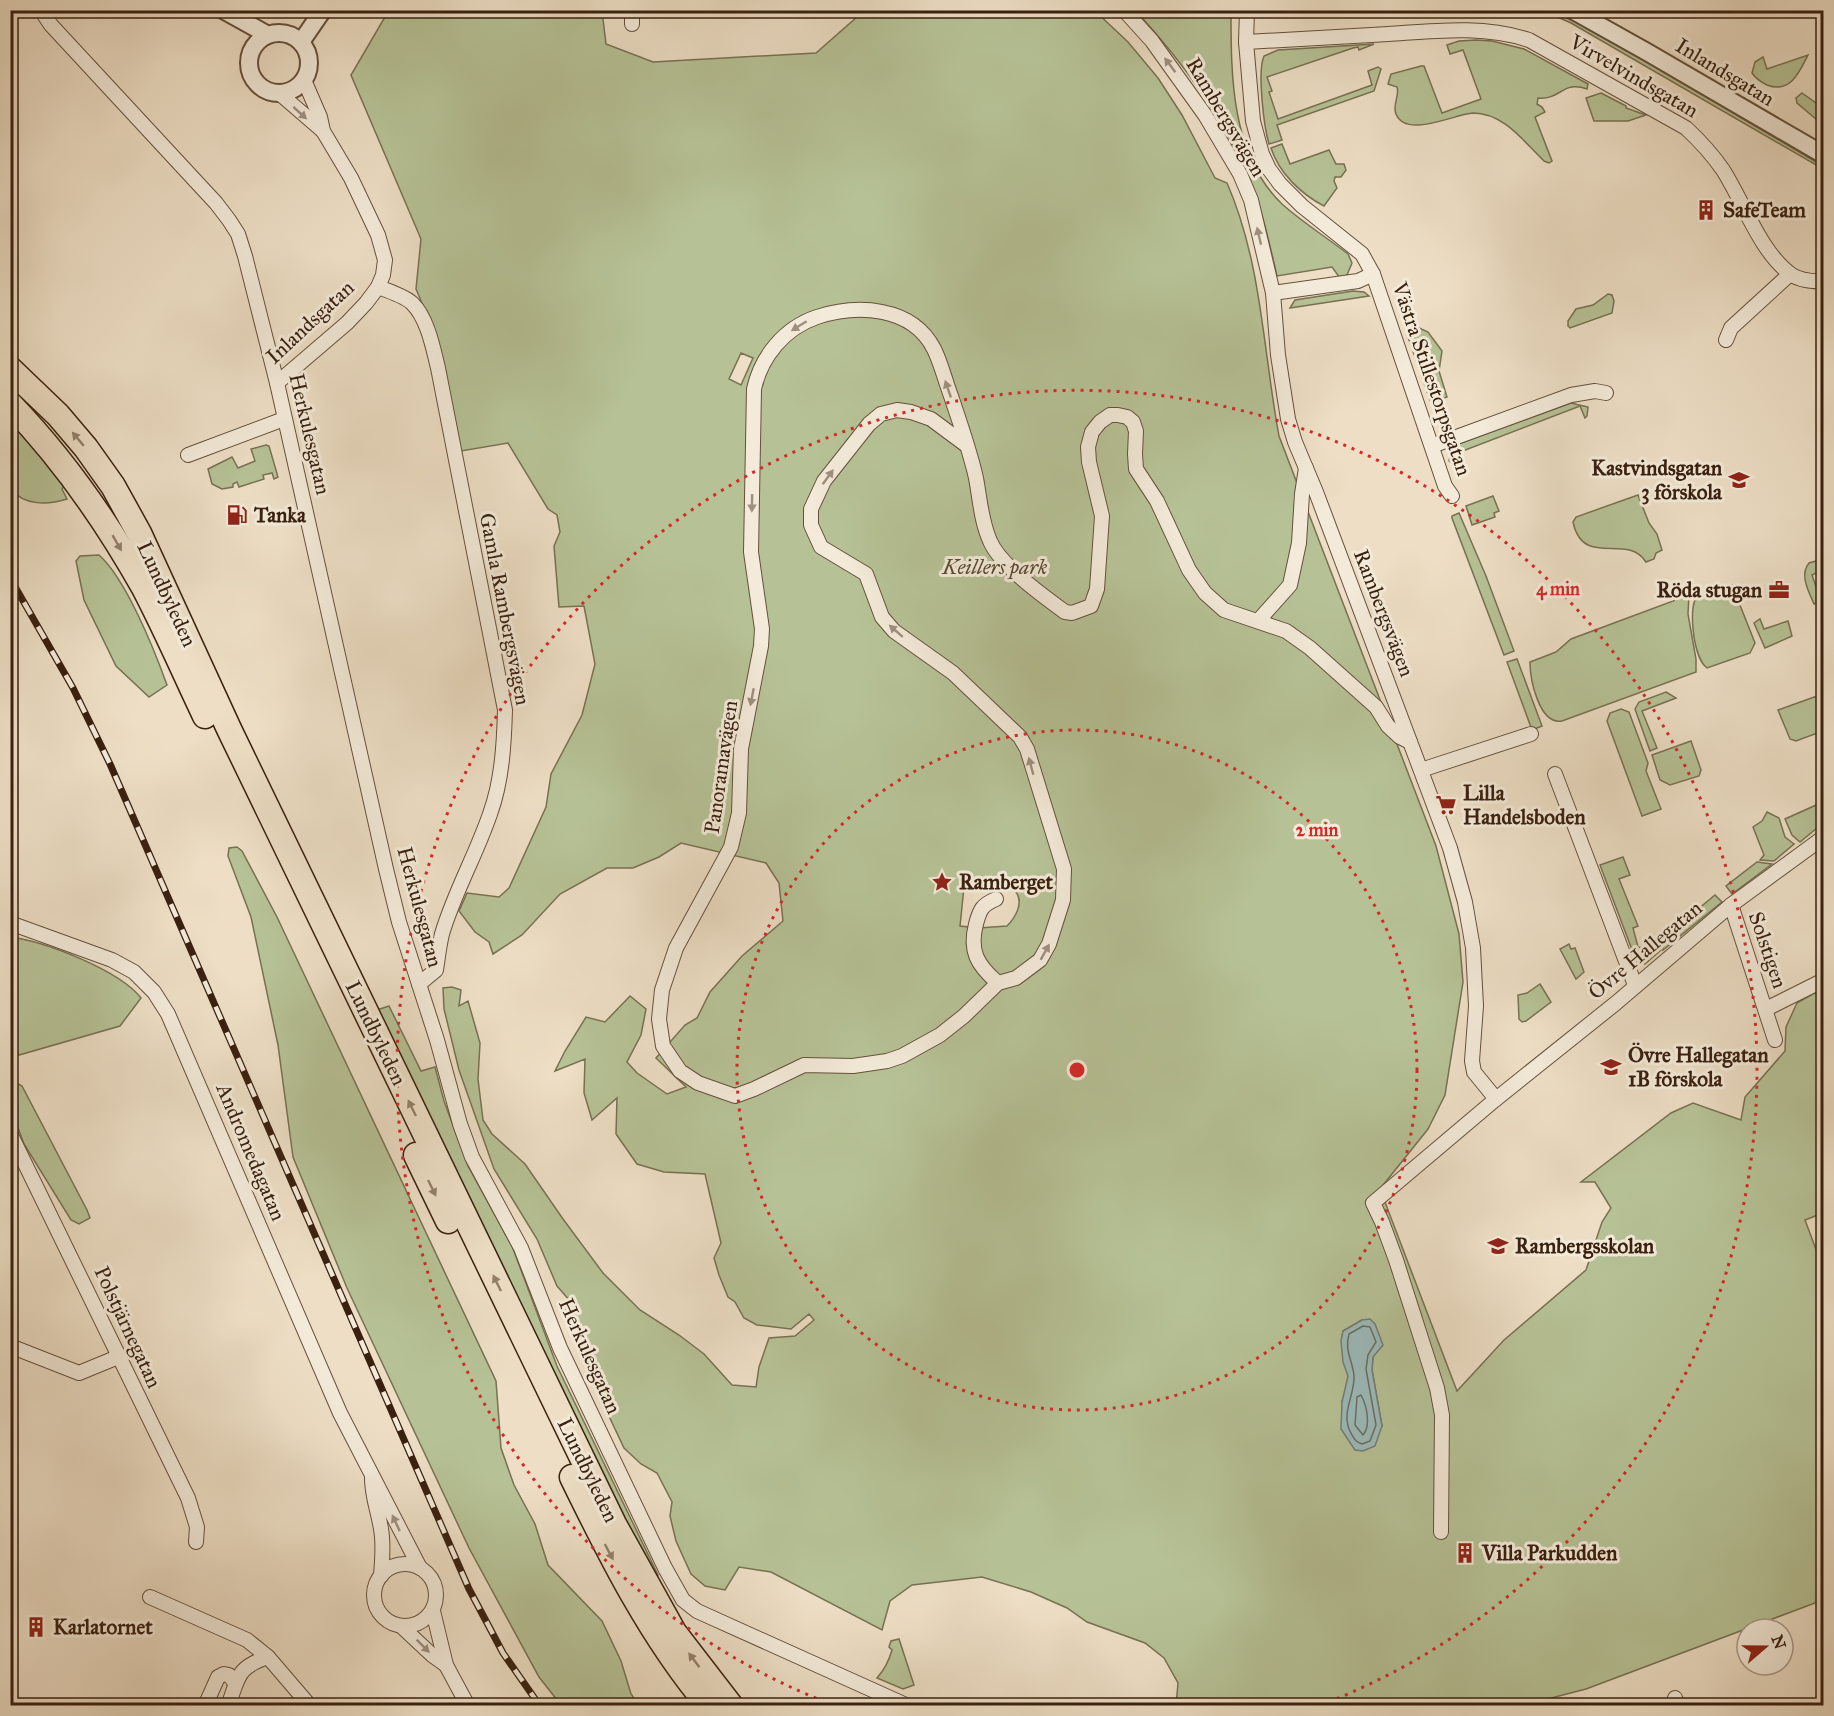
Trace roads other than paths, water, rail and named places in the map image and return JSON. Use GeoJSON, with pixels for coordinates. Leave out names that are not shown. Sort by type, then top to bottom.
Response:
{"type":"FeatureCollection","features":[{"type":"Feature","properties":{"kind":"highway","name":"Lundbyleden"},"geometry":{"type":"LineString","coordinates":[[10,369],[58,415],[86,448],[127,509],[229,729],[614,1524],[674,1632],[731,1706]]}},
{"type":"Feature","properties":{"kind":"highway","name":"Lundbyleden"},"geometry":{"type":"LineString","coordinates":[[10,404],[35,430],[88,499],[109,529],[144,589],[600,1535],[660,1642],[709,1706]]}},
{"type":"Feature","properties":{"kind":"street","name":"Herkulesgatan"},"geometry":{"type":"LineString","coordinates":[[41,10],[51,25],[230,220],[238,234],[277,384],[399,922],[460,1124],[472,1157],[521,1248],[560,1348],[665,1568],[683,1600],[697,1611],[908,1706]]}},
{"type":"Feature","properties":{"kind":"street"},"geometry":{"type":"LineString","coordinates":[[301,42],[322,10]]}},
{"type":"Feature","properties":{"kind":"street","name":"Rambergsvägen"},"geometry":{"type":"LineString","coordinates":[[1124,10],[1152,41],[1205,114],[1251,200],[1273,293],[1278,355],[1288,419],[1450,848],[1465,902],[1476,980],[1472,1061],[1474,1072],[1496,1099]]}},
{"type":"Feature","properties":{"kind":"street","name":"Västra Stillestorpsgatan"},"geometry":{"type":"LineString","coordinates":[[1247,10],[1246,42],[1252,121],[1269,169],[1302,206],[1348,240],[1362,254],[1373,274],[1444,486],[1452,496]]}},
{"type":"Feature","properties":{"kind":"street","name":"Inlandsgatan"},"geometry":{"type":"LineString","coordinates":[[1572,10],[1824,155]]}},
{"type":"Feature","properties":{"kind":"street"},"geometry":{"type":"LineString","coordinates":[[225,12],[268,35]]}},
{"type":"Feature","properties":{"kind":"street"},"geometry":{"type":"LineString","coordinates":[[225,12],[251,50]]}},
{"type":"Feature","properties":{"kind":"street","name":"Virvelvindsgatan"},"geometry":{"type":"LineString","coordinates":[[1246,42],[1489,30],[1509,33],[1529,40],[1686,128],[1723,171],[1770,250],[1790,274]]}},
{"type":"Feature","properties":{"kind":"street"},"geometry":{"type":"LineString","coordinates":[[284,33],[301,42],[309,61],[304,80],[297,87],[279,93],[269,92],[260,87],[250,70],[249,60],[251,50],[257,42],[268,35],[284,33]]}},
{"type":"Feature","properties":{"kind":"street","name":"Inlandsgatan"},"geometry":{"type":"LineString","coordinates":[[304,80],[320,117],[323,131]]}},
{"type":"Feature","properties":{"kind":"street","name":"Inlandsgatan"},"geometry":{"type":"LineString","coordinates":[[277,384],[347,323],[378,287],[383,275],[385,260],[383,248],[351,178],[323,131],[279,93]]}},
{"type":"Feature","properties":{"kind":"street","name":"Västra Stillestorpsgatan"},"geometry":{"type":"LineString","coordinates":[[1273,293],[1358,281],[1373,274]]}},
{"type":"Feature","properties":{"kind":"street"},"geometry":{"type":"LineString","coordinates":[[1726,340],[1731,328],[1790,274],[1800,279],[1824,282]]}},
{"type":"Feature","properties":{"kind":"street","name":"Gamla Rambergsvägen"},"geometry":{"type":"LineString","coordinates":[[378,287],[411,302],[419,312],[428,332],[438,368],[505,710],[504,743],[497,791],[491,812],[448,915],[436,970],[419,984]]}},
{"type":"Feature","properties":{"kind":"street","name":"Panoramavägen"},"geometry":{"type":"LineString","coordinates":[[966,445],[931,419],[897,410],[880,414],[869,424],[824,481],[812,509],[811,525],[821,547],[866,574],[882,617],[894,631],[953,673],[1020,737],[1027,749],[1064,869],[1063,900],[1049,944],[1041,960],[1016,978],[998,983],[964,1016],[940,1035],[912,1052],[888,1061],[852,1066],[804,1065],[735,1096],[698,1083],[680,1071],[663,1046],[659,1019],[662,990],[676,948],[731,847],[739,813],[741,749],[762,646],[752,552],[752,408],[757,374],[774,347],[802,322],[838,312],[871,310],[890,313],[912,324],[921,332],[934,349],[961,425],[976,477],[985,527],[996,552],[1065,612],[1072,613],[1091,606],[1098,589],[1102,516],[1089,462],[1088,447],[1092,432],[1100,422],[1110,416],[1126,417],[1133,422],[1136,431],[1136,469],[1157,501],[1189,570],[1206,593],[1224,610],[1286,631],[1310,648],[1376,706],[1388,726],[1410,742]]}},
{"type":"Feature","properties":{"kind":"street"},"geometry":{"type":"LineString","coordinates":[[1432,446],[1571,394],[1595,391],[1606,393]]}},
{"type":"Feature","properties":{"kind":"street"},"geometry":{"type":"LineString","coordinates":[[188,455],[284,419]]}},
{"type":"Feature","properties":{"kind":"street"},"geometry":{"type":"LineString","coordinates":[[1258,621],[1290,585],[1299,543],[1306,468]]}},
{"type":"Feature","properties":{"kind":"street"},"geometry":{"type":"LineString","coordinates":[[1421,770],[1531,734]]}},
{"type":"Feature","properties":{"kind":"street"},"geometry":{"type":"LineString","coordinates":[[1555,774],[1635,985]]}},
{"type":"Feature","properties":{"kind":"street","name":"Övre Hallegatan"},"geometry":{"type":"LineString","coordinates":[[1496,1099],[1616,1003],[1731,905],[1824,837]]}},
{"type":"Feature","properties":{"kind":"street"},"geometry":{"type":"LineString","coordinates":[[996,899],[980,908],[973,940],[977,959],[982,969],[998,983]]}},
{"type":"Feature","properties":{"kind":"street","name":"Solstigen"},"geometry":{"type":"LineString","coordinates":[[1731,905],[1775,1040]]}},
{"type":"Feature","properties":{"kind":"street","name":"Andromedagatan"},"geometry":{"type":"LineString","coordinates":[[10,923],[112,960],[134,972],[154,993],[168,1014],[340,1413],[372,1478],[383,1494],[400,1532],[420,1568],[430,1576],[434,1584],[437,1599],[433,1611],[446,1665],[468,1706]]}},
{"type":"Feature","properties":{"kind":"street","name":"Solstigen"},"geometry":{"type":"LineString","coordinates":[[1766,1009],[1824,980]]}},
{"type":"Feature","properties":{"kind":"street"},"geometry":{"type":"LineString","coordinates":[[1441,1532],[1443,1415],[1437,1388],[1386,1232],[1373,1203],[1496,1099]]}},
{"type":"Feature","properties":{"kind":"street","name":"Polstjärnegatan"},"geometry":{"type":"LineString","coordinates":[[10,1133],[188,1498],[197,1527],[196,1542]]}},
{"type":"Feature","properties":{"kind":"street"},"geometry":{"type":"LineString","coordinates":[[10,1346],[79,1373],[118,1357]]}},
{"type":"Feature","properties":{"kind":"street","name":"Andromedagatan"},"geometry":{"type":"LineString","coordinates":[[372,1478],[372,1495],[383,1543],[381,1576],[375,1591],[376,1607],[386,1620],[401,1626],[446,1665]]}},
{"type":"Feature","properties":{"kind":"street"},"geometry":{"type":"LineString","coordinates":[[381,1576],[394,1566],[401,1564],[420,1568]]}},
{"type":"Feature","properties":{"kind":"street"},"geometry":{"type":"LineString","coordinates":[[150,1597],[247,1640],[268,1657],[310,1706]]}},
{"type":"Feature","properties":{"kind":"street"},"geometry":{"type":"LineString","coordinates":[[401,1626],[419,1623],[433,1611]]}},
{"type":"Feature","properties":{"kind":"street"},"geometry":{"type":"LineString","coordinates":[[228,1706],[235,1683],[243,1668],[268,1657]]}},
{"type":"Feature","properties":{"kind":"street"},"geometry":{"type":"LineString","coordinates":[[205,1705],[218,1677],[224,1674],[229,1675],[235,1683]]}},
{"type":"Feature","properties":{"kind":"water"},"geometry":{"type":"Polygon","coordinates":[[[1370,1319],[1375,1324],[1383,1345],[1373,1357],[1372,1370],[1382,1426],[1375,1446],[1363,1451],[1355,1450],[1341,1429],[1342,1402],[1348,1376],[1343,1362],[1341,1341],[1343,1331],[1362,1320],[1370,1319]]]}},
{"type":"Feature","properties":{"kind":"railway"},"geometry":{"type":"LineString","coordinates":[[10,578],[73,688],[110,764],[469,1589],[503,1653],[540,1706]]}},
{"type":"Feature","properties":{"kind":"place","name":"SafeTeam"},"geometry":{"type":"Point","coordinates":[1706,210]}},
{"type":"Feature","properties":{"kind":"place","name":"Kastvindsgatan 3 förskola"},"geometry":{"type":"Point","coordinates":[1739,480]}},
{"type":"Feature","properties":{"kind":"place","name":"Tanka"},"geometry":{"type":"Point","coordinates":[237,515]}},
{"type":"Feature","properties":{"kind":"place","name":"Röda stugan"},"geometry":{"type":"Point","coordinates":[1779,590]}},
{"type":"Feature","properties":{"kind":"place","name":"Lilla Handelsboden"},"geometry":{"type":"Point","coordinates":[1446,805]}},
{"type":"Feature","properties":{"kind":"place","name":"Ramberget"},"geometry":{"type":"Point","coordinates":[942,882]}},
{"type":"Feature","properties":{"kind":"place","name":"Övre Hallegatan 1B förskola"},"geometry":{"type":"Point","coordinates":[1611,1067]}},
{"type":"Feature","properties":{"kind":"place","name":"Rambergsskolan"},"geometry":{"type":"Point","coordinates":[1498,1246]}},
{"type":"Feature","properties":{"kind":"place","name":"Villa Parkudden"},"geometry":{"type":"Point","coordinates":[1465,1553]}},
{"type":"Feature","properties":{"kind":"place","name":"Karlatornet"},"geometry":{"type":"Point","coordinates":[36,1627]}},
{"type":"Feature","properties":{"kind":"park label","name":"Keillers park"},"geometry":{"type":"Point","coordinates":[995,567]}}]}
